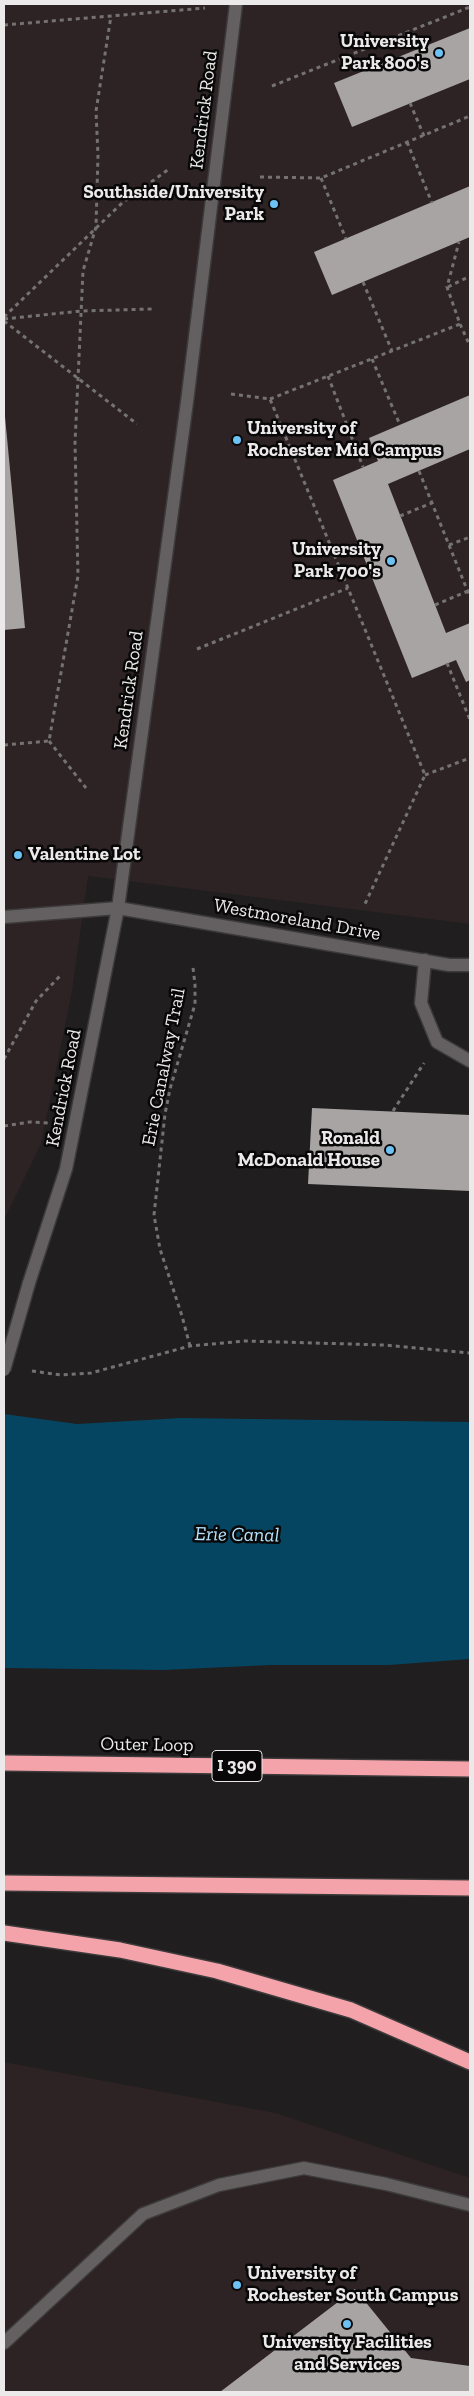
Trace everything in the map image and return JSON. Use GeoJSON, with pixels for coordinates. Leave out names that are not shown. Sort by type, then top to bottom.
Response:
{"type":"FeatureCollection","features":[{"type":"Feature","properties":{"kind":"highway","name":"Outer Loop"},"geometry":{"type":"LineString","coordinates":[[4,1763],[470,1769]]}},
{"type":"Feature","properties":{"kind":"highway"},"geometry":{"type":"LineString","coordinates":[[4,1883],[470,1888]]}},
{"type":"Feature","properties":{"kind":"highway"},"geometry":{"type":"LineString","coordinates":[[4,1933],[86,1944],[217,1971],[351,2010],[470,2062]]}},
{"type":"Feature","properties":{"kind":"street","name":"Kendrick Road"},"geometry":{"type":"LineString","coordinates":[[4,1370],[29,1284],[60,1192],[76,1129],[118,908],[187,402],[236,4]]}},
{"type":"Feature","properties":{"kind":"street","name":"Westmoreland Drive"},"geometry":{"type":"LineString","coordinates":[[4,918],[118,908],[449,965],[470,965]]}},
{"type":"Feature","properties":{"kind":"street"},"geometry":{"type":"LineString","coordinates":[[425,960],[421,1003],[437,1042],[470,1061]]}},
{"type":"Feature","properties":{"kind":"street"},"geometry":{"type":"LineString","coordinates":[[4,2343],[143,2214],[219,2185],[304,2168],[386,2184],[470,2205]]}},
{"type":"Feature","properties":{"kind":"path"},"geometry":{"type":"LineString","coordinates":[[272,86],[470,7]]}},
{"type":"Feature","properties":{"kind":"path"},"geometry":{"type":"LineString","coordinates":[[4,25],[205,8]]}},
{"type":"Feature","properties":{"kind":"path"},"geometry":{"type":"LineString","coordinates":[[86,788],[49,741],[78,576],[74,489],[83,271],[96,226],[98,155],[96,111],[110,16]]}},
{"type":"Feature","properties":{"kind":"path"},"geometry":{"type":"LineString","coordinates":[[410,103],[424,136]]}},
{"type":"Feature","properties":{"kind":"path"},"geometry":{"type":"LineString","coordinates":[[260,177],[321,178],[470,116]]}},
{"type":"Feature","properties":{"kind":"path"},"geometry":{"type":"LineString","coordinates":[[407,142],[432,203]]}},
{"type":"Feature","properties":{"kind":"path"},"geometry":{"type":"LineString","coordinates":[[4,319],[96,226],[122,203],[169,169]]}},
{"type":"Feature","properties":{"kind":"path"},"geometry":{"type":"LineString","coordinates":[[321,178],[346,239]]}},
{"type":"Feature","properties":{"kind":"path"},"geometry":{"type":"LineString","coordinates":[[459,242],[447,287],[470,346]]}},
{"type":"Feature","properties":{"kind":"path"},"geometry":{"type":"LineString","coordinates":[[447,287],[470,276]]}},
{"type":"Feature","properties":{"kind":"path"},"geometry":{"type":"LineString","coordinates":[[363,282],[392,351]]}},
{"type":"Feature","properties":{"kind":"path"},"geometry":{"type":"LineString","coordinates":[[4,319],[81,311],[152,309]]}},
{"type":"Feature","properties":{"kind":"path"},"geometry":{"type":"LineString","coordinates":[[4,319],[137,424]]}},
{"type":"Feature","properties":{"kind":"path"},"geometry":{"type":"LineString","coordinates":[[231,394],[270,399],[460,324]]}},
{"type":"Feature","properties":{"kind":"path"},"geometry":{"type":"LineString","coordinates":[[372,359],[400,425]]}},
{"type":"Feature","properties":{"kind":"path"},"geometry":{"type":"LineString","coordinates":[[328,376],[363,468]]}},
{"type":"Feature","properties":{"kind":"path"},"geometry":{"type":"LineString","coordinates":[[270,399],[425,775]]}},
{"type":"Feature","properties":{"kind":"path"},"geometry":{"type":"LineString","coordinates":[[419,471],[470,597]]}},
{"type":"Feature","properties":{"kind":"path"},"geometry":{"type":"LineString","coordinates":[[400,516],[432,503]]}},
{"type":"Feature","properties":{"kind":"path"},"geometry":{"type":"LineString","coordinates":[[449,545],[470,537]]}},
{"type":"Feature","properties":{"kind":"path"},"geometry":{"type":"LineString","coordinates":[[197,649],[348,588]]}},
{"type":"Feature","properties":{"kind":"path"},"geometry":{"type":"LineString","coordinates":[[435,605],[468,591]]}},
{"type":"Feature","properties":{"kind":"path"},"geometry":{"type":"LineString","coordinates":[[447,663],[470,720]]}},
{"type":"Feature","properties":{"kind":"path"},"geometry":{"type":"LineString","coordinates":[[4,745],[49,741]]}},
{"type":"Feature","properties":{"kind":"path"},"geometry":{"type":"LineString","coordinates":[[365,904],[425,775],[470,758]]}},
{"type":"Feature","properties":{"kind":"path","name":"Erie Canalway Trail"},"geometry":{"type":"LineString","coordinates":[[190,1346],[160,1249],[154,1215],[165,1114],[194,1004],[195,984],[193,968]]}},
{"type":"Feature","properties":{"kind":"path"},"geometry":{"type":"LineString","coordinates":[[4,1059],[36,1001],[60,976]]}},
{"type":"Feature","properties":{"kind":"path"},"geometry":{"type":"LineString","coordinates":[[393,1111],[430,1054]]}},
{"type":"Feature","properties":{"kind":"path"},"geometry":{"type":"LineString","coordinates":[[4,1126],[30,1122],[76,1129]]}},
{"type":"Feature","properties":{"kind":"path"},"geometry":{"type":"LineString","coordinates":[[23,1370],[61,1375],[91,1373],[190,1346],[244,1341],[393,1346],[470,1353]]}},
{"type":"Feature","properties":{"kind":"shaded area","name":"University of Rochester Mid Campus"},"geometry":{"type":"Polygon","coordinates":[[[4,4],[470,4],[470,924],[88,876],[72,991],[41,1144],[6,1216],[4,1216],[4,4]]]}},
{"type":"Feature","properties":{"kind":"shaded area","name":"University of Rochester South Campus"},"geometry":{"type":"Polygon","coordinates":[[[4,2062],[275,2113],[470,2178],[470,2392],[4,2392],[4,2062]]]}},
{"type":"Feature","properties":{"kind":"water","name":"Erie Canal"},"geometry":{"type":"Polygon","coordinates":[[[4,1414],[77,1424],[181,1418],[470,1422],[470,1659],[389,1665],[271,1665],[163,1670],[4,1668],[4,1414]]]}},
{"type":"Feature","properties":{"kind":"building","name":"University Park 800's"},"geometry":{"type":"Polygon","coordinates":[[[470,28],[470,79],[352,127],[334,83],[470,28]]]}},
{"type":"Feature","properties":{"kind":"building"},"geometry":{"type":"Polygon","coordinates":[[[470,186],[470,237],[332,295],[314,252],[470,186]]]}},
{"type":"Feature","properties":{"kind":"building","name":"University Park 700's"},"geometry":{"type":"Polygon","coordinates":[[[470,395],[470,449],[388,484],[446,633],[470,623],[470,680],[466,682],[456,660],[412,678],[333,480],[378,461],[369,438],[470,395]]]}},
{"type":"Feature","properties":{"kind":"building"},"geometry":{"type":"Polygon","coordinates":[[[4,406],[25,628],[4,630],[4,406]]]}},
{"type":"Feature","properties":{"kind":"building","name":"Ronald McDonald House"},"geometry":{"type":"Polygon","coordinates":[[[312,1108],[470,1115],[470,1191],[308,1184],[312,1108]]]}},
{"type":"Feature","properties":{"kind":"building","name":"University Facilities and Services"},"geometry":{"type":"Polygon","coordinates":[[[355,2289],[411,2358],[470,2366],[470,2392],[220,2392],[355,2289]]]}},
{"type":"Feature","properties":{"kind":"place","name":"University Park 800's"},"geometry":{"type":"Point","coordinates":[439,53]}},
{"type":"Feature","properties":{"kind":"place","name":"Southside/University Park"},"geometry":{"type":"Point","coordinates":[274,204]}},
{"type":"Feature","properties":{"kind":"place","name":"University of Rochester Mid Campus"},"geometry":{"type":"Point","coordinates":[237,440]}},
{"type":"Feature","properties":{"kind":"place","name":"University Park 700's"},"geometry":{"type":"Point","coordinates":[391,561]}},
{"type":"Feature","properties":{"kind":"place","name":"Valentine Lot"},"geometry":{"type":"Point","coordinates":[18,855]}},
{"type":"Feature","properties":{"kind":"place","name":"Ronald McDonald House"},"geometry":{"type":"Point","coordinates":[390,1150]}},
{"type":"Feature","properties":{"kind":"place","name":"University of Rochester South Campus"},"geometry":{"type":"Point","coordinates":[237,2285]}},
{"type":"Feature","properties":{"kind":"place","name":"University Facilities and Services"},"geometry":{"type":"Point","coordinates":[347,2324]}}]}
